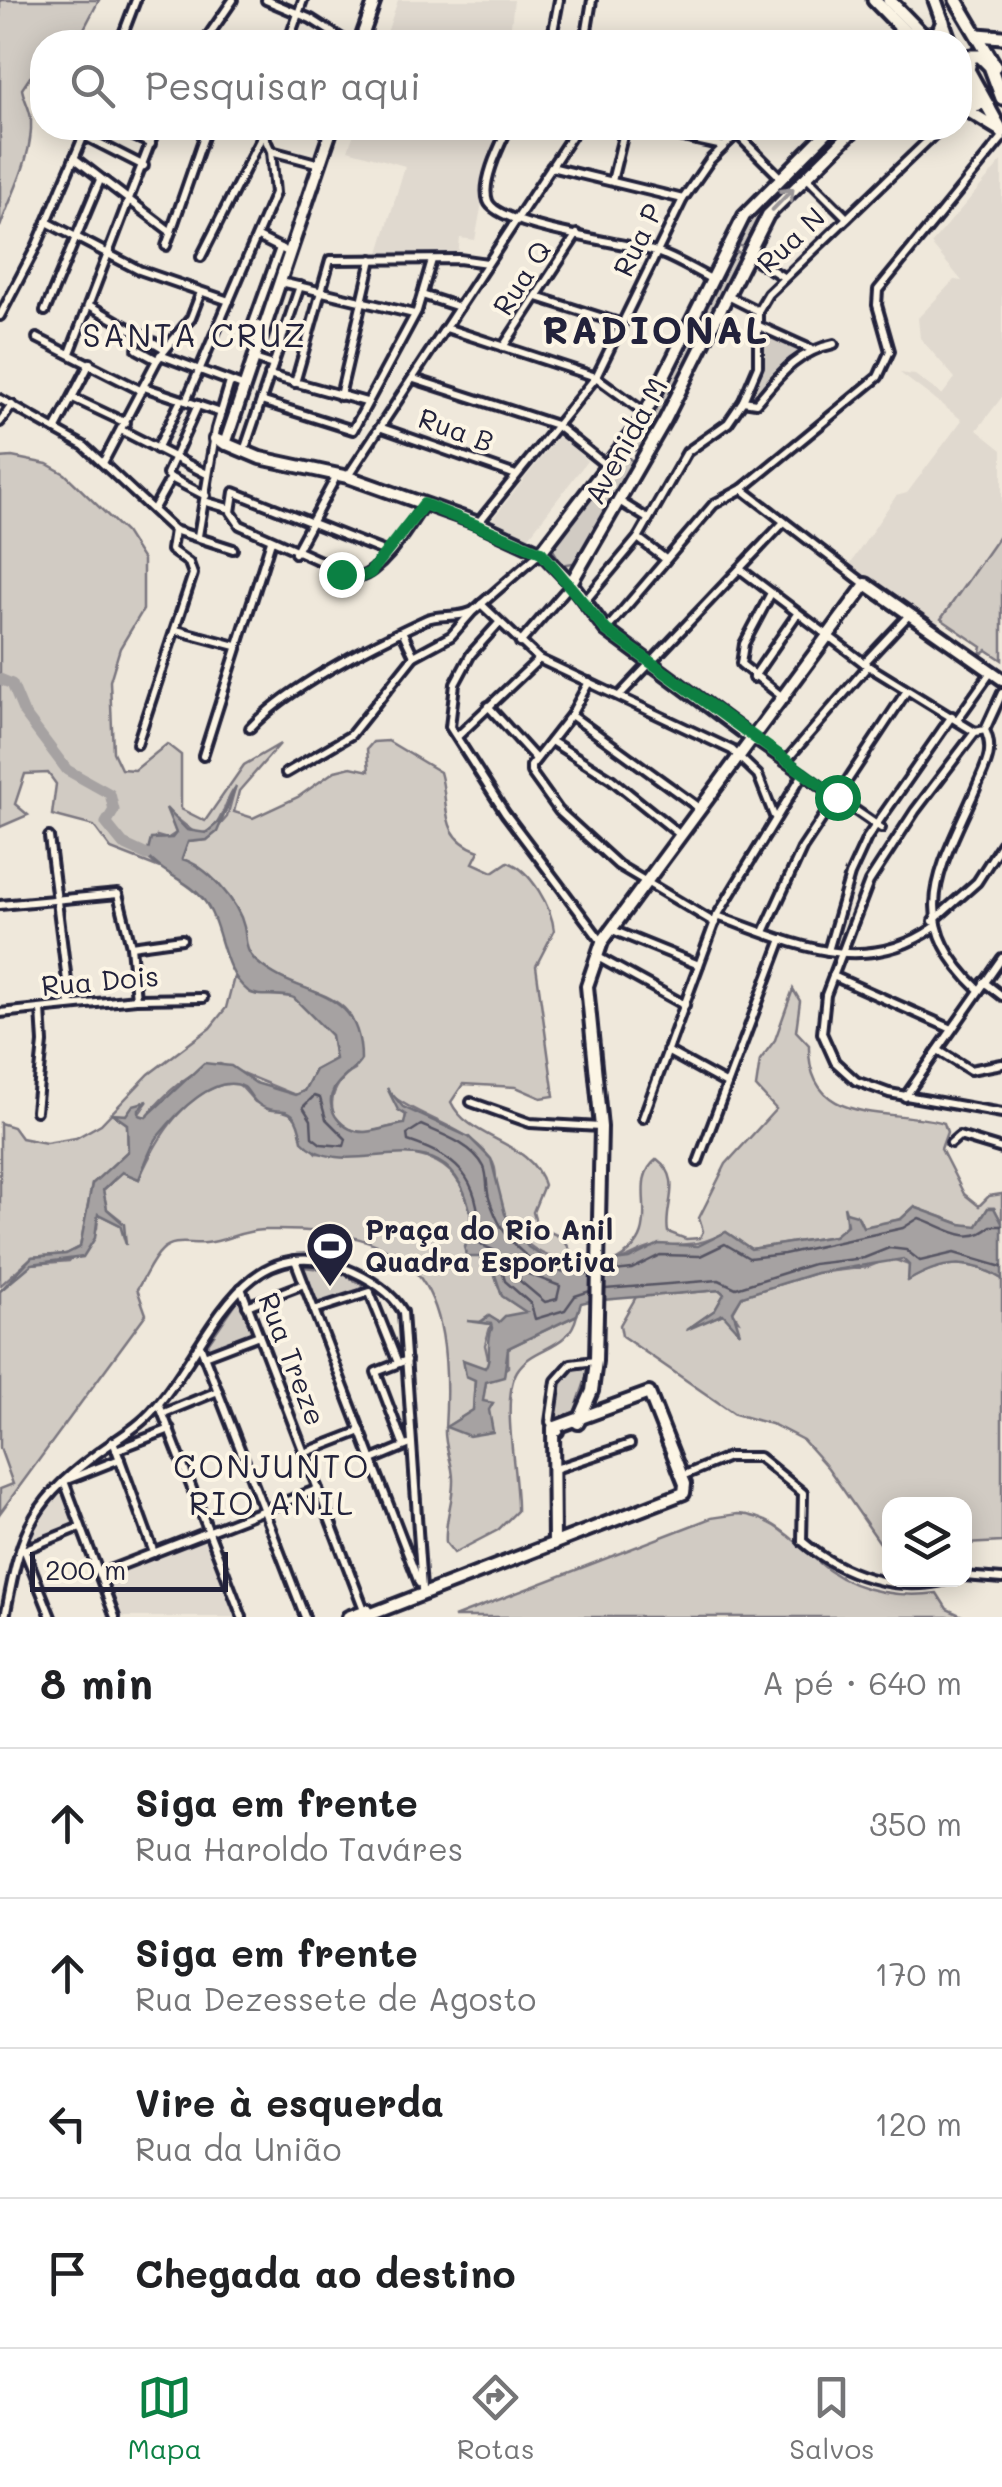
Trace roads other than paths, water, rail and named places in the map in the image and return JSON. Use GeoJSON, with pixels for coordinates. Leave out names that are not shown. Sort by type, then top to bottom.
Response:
{"type":"FeatureCollection","features":[{"type":"Feature","properties":{"kind":"main road"},"geometry":{"type":"LineString","coordinates":[[874,0],[903,30]]}},
{"type":"Feature","properties":{"kind":"main road"},"geometry":{"type":"LineString","coordinates":[[889,0],[916,30]]}},
{"type":"Feature","properties":{"kind":"main road"},"geometry":{"type":"LineString","coordinates":[[935,0],[945,30]]}},
{"type":"Feature","properties":{"kind":"main road"},"geometry":{"type":"LineString","coordinates":[[956,0],[996,68],[1002,98]]}},
{"type":"Feature","properties":{"kind":"main road"},"geometry":{"type":"LineString","coordinates":[[978,35],[1002,38]]}},
{"type":"Feature","properties":{"kind":"main road"},"geometry":{"type":"LineString","coordinates":[[972,56],[987,62],[1002,98]]}},
{"type":"Feature","properties":{"kind":"main road"},"geometry":{"type":"LineString","coordinates":[[972,78],[985,106]]}},
{"type":"Feature","properties":{"kind":"main road"},"geometry":{"type":"LineString","coordinates":[[1002,79],[1002,98]]}},
{"type":"Feature","properties":{"kind":"main road"},"geometry":{"type":"LineString","coordinates":[[972,86],[1002,135]]}},
{"type":"Feature","properties":{"kind":"main road"},"geometry":{"type":"LineString","coordinates":[[972,90],[985,106]]}},
{"type":"Feature","properties":{"kind":"street"},"geometry":{"type":"LineString","coordinates":[[125,30],[136,0]]}},
{"type":"Feature","properties":{"kind":"street"},"geometry":{"type":"LineString","coordinates":[[212,30],[233,0]]}},
{"type":"Feature","properties":{"kind":"street"},"geometry":{"type":"LineString","coordinates":[[266,0],[327,30]]}},
{"type":"Feature","properties":{"kind":"street"},"geometry":{"type":"LineString","coordinates":[[292,30],[303,0]]}},
{"type":"Feature","properties":{"kind":"street"},"geometry":{"type":"LineString","coordinates":[[364,30],[374,0]]}},
{"type":"Feature","properties":{"kind":"street"},"geometry":{"type":"LineString","coordinates":[[553,30],[559,0]]}},
{"type":"Feature","properties":{"kind":"street"},"geometry":{"type":"LineString","coordinates":[[587,30],[592,0]]}},
{"type":"Feature","properties":{"kind":"street"},"geometry":{"type":"LineString","coordinates":[[972,105],[985,106]]}},
{"type":"Feature","properties":{"kind":"street"},"geometry":{"type":"LineString","coordinates":[[606,630],[664,558],[721,498],[742,489],[871,385],[889,361],[876,295],[1002,135],[972,117]]}},
{"type":"Feature","properties":{"kind":"street"},"geometry":{"type":"LineString","coordinates":[[0,316],[48,222],[81,140]]}},
{"type":"Feature","properties":{"kind":"street"},"geometry":{"type":"LineString","coordinates":[[100,140],[144,166]]}},
{"type":"Feature","properties":{"kind":"street"},"geometry":{"type":"LineString","coordinates":[[146,140],[151,144]]}},
{"type":"Feature","properties":{"kind":"street"},"geometry":{"type":"LineString","coordinates":[[68,352],[152,140]]}},
{"type":"Feature","properties":{"kind":"street"},"geometry":{"type":"LineString","coordinates":[[166,246],[203,140]]}},
{"type":"Feature","properties":{"kind":"street"},"geometry":{"type":"LineString","coordinates":[[201,257],[257,140]]}},
{"type":"Feature","properties":{"kind":"street"},"geometry":{"type":"LineString","coordinates":[[157,449],[230,301],[275,193],[271,151],[265,140]]}},
{"type":"Feature","properties":{"kind":"street"},"geometry":{"type":"LineString","coordinates":[[198,536],[207,499],[207,474],[244,387],[264,328],[270,294],[328,140]]}},
{"type":"Feature","properties":{"kind":"street"},"geometry":{"type":"LineString","coordinates":[[503,140],[487,198],[492,208],[516,220],[658,252],[712,279]]}},
{"type":"Feature","properties":{"kind":"street"},"geometry":{"type":"LineString","coordinates":[[295,553],[342,477],[382,428],[569,140]]}},
{"type":"Feature","properties":{"kind":"street"},"geometry":{"type":"LineString","coordinates":[[612,181],[622,140]]}},
{"type":"Feature","properties":{"kind":"street"},"geometry":{"type":"LineString","coordinates":[[695,140],[722,146]]}},
{"type":"Feature","properties":{"kind":"street","name":"Rua P"},"geometry":{"type":"LineString","coordinates":[[478,523],[596,378],[683,199],[729,140]]}},
{"type":"Feature","properties":{"kind":"street"},"geometry":{"type":"LineString","coordinates":[[748,140],[780,177]]}},
{"type":"Feature","properties":{"kind":"street","name":"Avenida M"},"geometry":{"type":"LineString","coordinates":[[541,552],[645,414],[744,216],[819,140]]}},
{"type":"Feature","properties":{"kind":"street","name":"Avenida M"},"geometry":{"type":"LineString","coordinates":[[571,583],[645,456],[768,215],[844,140]]}},
{"type":"Feature","properties":{"kind":"street","name":"Rua N"},"geometry":{"type":"LineString","coordinates":[[585,601],[638,538],[688,452],[728,423],[744,401],[758,366],[758,311],[783,277],[928,140]]}},
{"type":"Feature","properties":{"kind":"street"},"geometry":{"type":"LineString","coordinates":[[271,151],[320,164]]}},
{"type":"Feature","properties":{"kind":"street"},"geometry":{"type":"LineString","coordinates":[[74,158],[129,204],[172,232]]}},
{"type":"Feature","properties":{"kind":"street"},"geometry":{"type":"LineString","coordinates":[[551,168],[683,199]]}},
{"type":"Feature","properties":{"kind":"street"},"geometry":{"type":"LineString","coordinates":[[806,176],[847,218]]}},
{"type":"Feature","properties":{"kind":"street"},"geometry":{"type":"LineString","coordinates":[[44,311],[100,180]]}},
{"type":"Feature","properties":{"kind":"street"},"geometry":{"type":"LineString","coordinates":[[48,222],[106,254],[230,301]]}},
{"type":"Feature","properties":{"kind":"street","name":"Rua Q"},"geometry":{"type":"LineString","coordinates":[[503,347],[577,234]]}},
{"type":"Feature","properties":{"kind":"street"},"geometry":{"type":"LineString","coordinates":[[258,237],[285,250]]}},
{"type":"Feature","properties":{"kind":"street"},"geometry":{"type":"LineString","coordinates":[[728,246],[739,247],[783,277]]}},
{"type":"Feature","properties":{"kind":"street"},"geometry":{"type":"LineString","coordinates":[[270,294],[280,282],[285,250]]}},
{"type":"Feature","properties":{"kind":"street"},"geometry":{"type":"LineString","coordinates":[[340,396],[372,259]]}},
{"type":"Feature","properties":{"kind":"street"},"geometry":{"type":"LineString","coordinates":[[295,384],[330,260],[487,263]]}},
{"type":"Feature","properties":{"kind":"street"},"geometry":{"type":"LineString","coordinates":[[260,401],[351,431],[414,314],[432,260]]}},
{"type":"Feature","properties":{"kind":"street"},"geometry":{"type":"LineString","coordinates":[[280,282],[414,314]]}},
{"type":"Feature","properties":{"kind":"street"},"geometry":{"type":"LineString","coordinates":[[244,452],[300,286]]}},
{"type":"Feature","properties":{"kind":"street"},"geometry":{"type":"LineString","coordinates":[[104,461],[161,355],[191,318],[202,292]]}},
{"type":"Feature","properties":{"kind":"street"},"geometry":{"type":"LineString","coordinates":[[422,295],[459,307]]}},
{"type":"Feature","properties":{"kind":"street"},"geometry":{"type":"LineString","coordinates":[[727,296],[758,311]]}},
{"type":"Feature","properties":{"kind":"street"},"geometry":{"type":"LineString","coordinates":[[537,297],[622,324]]}},
{"type":"Feature","properties":{"kind":"street"},"geometry":{"type":"LineString","coordinates":[[89,305],[161,355]]}},
{"type":"Feature","properties":{"kind":"street"},"geometry":{"type":"LineString","coordinates":[[759,326],[810,348]]}},
{"type":"Feature","properties":{"kind":"street"},"geometry":{"type":"LineString","coordinates":[[446,328],[596,378],[645,414]]}},
{"type":"Feature","properties":{"kind":"street"},"geometry":{"type":"LineString","coordinates":[[37,338],[143,389],[221,413]]}},
{"type":"Feature","properties":{"kind":"street"},"geometry":{"type":"LineString","coordinates":[[744,401],[756,403],[781,373],[810,348],[834,344]]}},
{"type":"Feature","properties":{"kind":"street"},"geometry":{"type":"LineString","coordinates":[[137,350],[161,355],[244,387]]}},
{"type":"Feature","properties":{"kind":"street"},"geometry":{"type":"LineString","coordinates":[[254,359],[273,365]]}},
{"type":"Feature","properties":{"kind":"street"},"geometry":{"type":"LineString","coordinates":[[56,428],[90,363]]}},
{"type":"Feature","properties":{"kind":"street"},"geometry":{"type":"LineString","coordinates":[[270,375],[366,402]]}},
{"type":"Feature","properties":{"kind":"street"},"geometry":{"type":"LineString","coordinates":[[414,378],[556,425],[608,467]]}},
{"type":"Feature","properties":{"kind":"street"},"geometry":{"type":"LineString","coordinates":[[220,442],[221,413],[230,382]]}},
{"type":"Feature","properties":{"kind":"street"},"geometry":{"type":"LineString","coordinates":[[73,398],[207,474]]}},
{"type":"Feature","properties":{"kind":"street"},"geometry":{"type":"LineString","coordinates":[[0,399],[56,428],[104,461],[174,530],[233,549]]}},
{"type":"Feature","properties":{"kind":"street"},"geometry":{"type":"LineString","coordinates":[[0,422],[12,405]]}},
{"type":"Feature","properties":{"kind":"street"},"geometry":{"type":"LineString","coordinates":[[198,405],[166,474],[230,509],[240,525],[295,553],[358,578],[370,573],[388,553],[424,504]]}},
{"type":"Feature","properties":{"kind":"street","name":"Rua B"},"geometry":{"type":"LineString","coordinates":[[382,428],[516,476]]}},
{"type":"Feature","properties":{"kind":"street"},"geometry":{"type":"LineString","coordinates":[[220,442],[424,504],[541,552],[571,583],[606,630],[648,664],[879,826]]}},
{"type":"Feature","properties":{"kind":"street"},"geometry":{"type":"LineString","coordinates":[[626,444],[631,454],[645,456]]}},
{"type":"Feature","properties":{"kind":"street"},"geometry":{"type":"LineString","coordinates":[[154,510],[171,478]]}},
{"type":"Feature","properties":{"kind":"street"},"geometry":{"type":"LineString","coordinates":[[742,489],[908,615],[1002,680]]}},
{"type":"Feature","properties":{"kind":"street"},"geometry":{"type":"LineString","coordinates":[[230,509],[234,492],[388,553]]}},
{"type":"Feature","properties":{"kind":"street"},"geometry":{"type":"LineString","coordinates":[[618,501],[648,519]]}},
{"type":"Feature","properties":{"kind":"street"},"geometry":{"type":"LineString","coordinates":[[619,696],[784,522]]}},
{"type":"Feature","properties":{"kind":"street"},"geometry":{"type":"LineString","coordinates":[[137,744],[193,574],[188,563],[170,550],[174,530]]}},
{"type":"Feature","properties":{"kind":"street"},"geometry":{"type":"LineString","coordinates":[[638,538],[664,558]]}},
{"type":"Feature","properties":{"kind":"street"},"geometry":{"type":"LineString","coordinates":[[551,539],[552,564]]}},
{"type":"Feature","properties":{"kind":"street"},"geometry":{"type":"LineString","coordinates":[[203,756],[270,541]]}},
{"type":"Feature","properties":{"kind":"street"},"geometry":{"type":"LineString","coordinates":[[286,772],[360,727],[414,656],[451,636],[472,612],[541,552]]}},
{"type":"Feature","properties":{"kind":"street"},"geometry":{"type":"LineString","coordinates":[[552,564],[568,569],[585,560]]}},
{"type":"Feature","properties":{"kind":"street"},"geometry":{"type":"LineString","coordinates":[[740,569],[866,665],[975,732]]}},
{"type":"Feature","properties":{"kind":"street"},"geometry":{"type":"LineString","coordinates":[[520,643],[571,583]]}},
{"type":"Feature","properties":{"kind":"street"},"geometry":{"type":"LineString","coordinates":[[579,1420],[592,1391],[598,1306],[601,1128],[587,986],[595,956],[645,879],[754,740],[866,584]]}},
{"type":"Feature","properties":{"kind":"street"},"geometry":{"type":"LineString","coordinates":[[770,595],[740,654],[741,664],[784,699]]}},
{"type":"Feature","properties":{"kind":"street"},"geometry":{"type":"LineString","coordinates":[[481,604],[539,659],[740,757],[758,775],[774,816]]}},
{"type":"Feature","properties":{"kind":"street"},"geometry":{"type":"LineString","coordinates":[[250,728],[269,709],[338,665],[430,618],[458,618],[472,612]]}},
{"type":"Feature","properties":{"kind":"street"},"geometry":{"type":"LineString","coordinates":[[754,678],[797,614]]}},
{"type":"Feature","properties":{"kind":"street"},"geometry":{"type":"LineString","coordinates":[[785,762],[908,615]]}},
{"type":"Feature","properties":{"kind":"street"},"geometry":{"type":"LineString","coordinates":[[499,623],[471,654],[455,684],[450,727],[515,826],[602,942]]}},
{"type":"Feature","properties":{"kind":"street"},"geometry":{"type":"LineString","coordinates":[[176,630],[236,646]]}},
{"type":"Feature","properties":{"kind":"street"},"geometry":{"type":"LineString","coordinates":[[403,634],[414,656]]}},
{"type":"Feature","properties":{"kind":"street"},"geometry":{"type":"LineString","coordinates":[[458,736],[539,659]]}},
{"type":"Feature","properties":{"kind":"street"},"geometry":{"type":"LineString","coordinates":[[828,951],[850,875],[879,826],[991,672]]}},
{"type":"Feature","properties":{"kind":"street"},"geometry":{"type":"LineString","coordinates":[[589,682],[531,772],[591,842],[618,865],[685,908],[843,956],[884,951],[934,924],[977,882],[1002,843]]}},
{"type":"Feature","properties":{"kind":"street"},"geometry":{"type":"LineString","coordinates":[[764,932],[802,850],[906,692]]}},
{"type":"Feature","properties":{"kind":"street"},"geometry":{"type":"LineString","coordinates":[[1002,694],[985,730],[991,750],[1002,759]]}},
{"type":"Feature","properties":{"kind":"street"},"geometry":{"type":"LineString","coordinates":[[488,706],[536,759]]}},
{"type":"Feature","properties":{"kind":"street"},"geometry":{"type":"LineString","coordinates":[[571,715],[699,808]]}},
{"type":"Feature","properties":{"kind":"street"},"geometry":{"type":"LineString","coordinates":[[985,730],[975,732],[877,868],[821,1016],[822,1033],[835,1062],[856,1081],[905,1096],[1002,1113]]}},
{"type":"Feature","properties":{"kind":"street"},"geometry":{"type":"LineString","coordinates":[[551,741],[610,779],[679,834]]}},
{"type":"Feature","properties":{"kind":"street"},"geometry":{"type":"LineString","coordinates":[[978,990],[934,924],[934,897],[991,750]]}},
{"type":"Feature","properties":{"kind":"street"},"geometry":{"type":"LineString","coordinates":[[643,1118],[716,920],[774,816],[804,774]]}},
{"type":"Feature","properties":{"kind":"street"},"geometry":{"type":"LineString","coordinates":[[48,836],[70,1005]]}},
{"type":"Feature","properties":{"kind":"street"},"geometry":{"type":"LineString","coordinates":[[0,906],[113,893],[124,901],[136,999]]}},
{"type":"Feature","properties":{"kind":"street"},"geometry":{"type":"LineString","coordinates":[[610,928],[700,965]]}},
{"type":"Feature","properties":{"kind":"street"},"geometry":{"type":"LineString","coordinates":[[131,946],[182,938]]}},
{"type":"Feature","properties":{"kind":"street"},"geometry":{"type":"LineString","coordinates":[[698,1162],[782,938]]}},
{"type":"Feature","properties":{"kind":"street"},"geometry":{"type":"LineString","coordinates":[[595,956],[684,1004]]}},
{"type":"Feature","properties":{"kind":"street"},"geometry":{"type":"LineString","coordinates":[[905,1096],[1002,958]]}},
{"type":"Feature","properties":{"kind":"street"},"geometry":{"type":"LineString","coordinates":[[833,976],[952,1029]]}},
{"type":"Feature","properties":{"kind":"street"},"geometry":{"type":"LineString","coordinates":[[984,982],[1002,996]]}},
{"type":"Feature","properties":{"kind":"street","name":"Rua Dois"},"geometry":{"type":"LineString","coordinates":[[0,1013],[136,999],[204,998]]}},
{"type":"Feature","properties":{"kind":"street"},"geometry":{"type":"LineString","coordinates":[[36,1112],[44,1043],[40,1009]]}},
{"type":"Feature","properties":{"kind":"street"},"geometry":{"type":"LineString","coordinates":[[667,1050],[728,1084]]}},
{"type":"Feature","properties":{"kind":"street"},"geometry":{"type":"LineString","coordinates":[[938,1050],[970,1070],[1002,1064]]}},
{"type":"Feature","properties":{"kind":"street"},"geometry":{"type":"LineString","coordinates":[[470,1102],[530,1124],[601,1128]]}},
{"type":"Feature","properties":{"kind":"street"},"geometry":{"type":"LineString","coordinates":[[952,1143],[959,1136],[1002,1149]]}},
{"type":"Feature","properties":{"kind":"street"},"geometry":{"type":"LineString","coordinates":[[295,1260],[423,1591]]}},
{"type":"Feature","properties":{"kind":"street"},"geometry":{"type":"LineString","coordinates":[[5,1617],[31,1518],[64,1481],[159,1403],[240,1287],[264,1269],[295,1260],[338,1266],[381,1289],[403,1312],[408,1360],[408,1444],[423,1591]]}},
{"type":"Feature","properties":{"kind":"street"},"geometry":{"type":"LineString","coordinates":[[248,1306],[304,1284]]}},
{"type":"Feature","properties":{"kind":"street","name":"Rua Treze"},"geometry":{"type":"LineString","coordinates":[[240,1287],[365,1615]]}},
{"type":"Feature","properties":{"kind":"street"},"geometry":{"type":"LineString","coordinates":[[314,1310],[381,1289]]}},
{"type":"Feature","properties":{"kind":"street"},"geometry":{"type":"LineString","coordinates":[[370,1292],[398,1363]]}},
{"type":"Feature","properties":{"kind":"street"},"geometry":{"type":"LineString","coordinates":[[204,1356],[259,1335]]}},
{"type":"Feature","properties":{"kind":"street"},"geometry":{"type":"LineString","coordinates":[[200,1345],[305,1617]]}},
{"type":"Feature","properties":{"kind":"street"},"geometry":{"type":"LineString","coordinates":[[408,1360],[376,1374],[408,1444]]}},
{"type":"Feature","properties":{"kind":"street"},"geometry":{"type":"LineString","coordinates":[[556,1540],[556,1430],[550,1413],[559,1376],[571,1364],[596,1361]]}},
{"type":"Feature","properties":{"kind":"street"},"geometry":{"type":"LineString","coordinates":[[164,1414],[218,1391]]}},
{"type":"Feature","properties":{"kind":"street"},"geometry":{"type":"LineString","coordinates":[[348,1617],[365,1615],[680,1488],[683,1478],[654,1400],[644,1397],[556,1430]]}},
{"type":"Feature","properties":{"kind":"street"},"geometry":{"type":"LineString","coordinates":[[159,1403],[242,1617]]}},
{"type":"Feature","properties":{"kind":"street"},"geometry":{"type":"LineString","coordinates":[[116,1450],[170,1429]]}},
{"type":"Feature","properties":{"kind":"street"},"geometry":{"type":"LineString","coordinates":[[304,1453],[361,1431]]}},
{"type":"Feature","properties":{"kind":"street"},"geometry":{"type":"LineString","coordinates":[[113,1441],[154,1553]]}},
{"type":"Feature","properties":{"kind":"street"},"geometry":{"type":"LineString","coordinates":[[372,1460],[408,1444]]}},
{"type":"Feature","properties":{"kind":"street"},"geometry":{"type":"LineString","coordinates":[[553,1470],[630,1444]]}},
{"type":"Feature","properties":{"kind":"street"},"geometry":{"type":"LineString","coordinates":[[683,1478],[728,1457],[760,1458],[798,1487],[804,1502],[802,1541],[834,1564],[882,1580]]}},
{"type":"Feature","properties":{"kind":"street"},"geometry":{"type":"LineString","coordinates":[[64,1481],[120,1459]]}},
{"type":"Feature","properties":{"kind":"street"},"geometry":{"type":"LineString","coordinates":[[64,1481],[116,1617]]}},
{"type":"Feature","properties":{"kind":"street"},"geometry":{"type":"LineString","coordinates":[[98,1574],[318,1489]]}},
{"type":"Feature","properties":{"kind":"street"},"geometry":{"type":"LineString","coordinates":[[21,1551],[80,1526]]}},
{"type":"Feature","properties":{"kind":"street"},"geometry":{"type":"LineString","coordinates":[[21,1551],[51,1617]]}},
{"type":"Feature","properties":{"kind":"street"},"geometry":{"type":"LineString","coordinates":[[972,1577],[1002,1579]]}},
{"type":"Feature","properties":{"kind":"water"},"geometry":{"type":"Polygon","coordinates":[[[236,786],[217,832],[207,840],[188,842],[182,859],[211,877],[228,896],[241,917],[248,949],[257,962],[274,974],[326,997],[351,1018],[361,1060],[334,1089],[333,1112],[349,1129],[357,1131],[404,1124],[406,1115],[398,1110],[387,1088],[403,1107],[469,1137],[491,1159],[505,1214],[528,1247],[545,1258],[590,1264],[629,1259],[659,1244],[698,1246],[726,1232],[751,1249],[834,1236],[847,1225],[844,1206],[846,1212],[857,1215],[863,1227],[901,1219],[914,1207],[977,1226],[988,1208],[994,1208],[1002,1223],[1002,1279],[978,1268],[955,1265],[932,1269],[908,1281],[909,1265],[903,1259],[816,1273],[742,1296],[733,1311],[740,1333],[723,1314],[686,1330],[715,1310],[724,1294],[720,1290],[581,1303],[577,1315],[508,1348],[504,1377],[486,1382],[483,1401],[493,1403],[489,1410],[493,1432],[469,1436],[446,1427],[473,1410],[475,1380],[466,1376],[463,1360],[485,1368],[492,1328],[491,1324],[467,1321],[481,1322],[489,1316],[499,1322],[505,1316],[526,1312],[502,1296],[489,1257],[467,1257],[464,1247],[470,1235],[471,1215],[457,1179],[439,1162],[418,1155],[344,1158],[321,1154],[302,1141],[299,1126],[289,1112],[262,1107],[244,1087],[233,1084],[209,1090],[175,1117],[156,1140],[139,1179],[122,1172],[103,1190],[107,1209],[124,1224],[126,1245],[120,1225],[98,1214],[95,1238],[83,1257],[32,1264],[0,1291],[32,1257],[66,1254],[80,1247],[92,1184],[128,1151],[127,1124],[113,1114],[126,1115],[133,1105],[148,1101],[139,1109],[139,1115],[146,1117],[204,1063],[231,1066],[256,1083],[295,1095],[304,1091],[315,1070],[335,1059],[331,1035],[294,998],[253,994],[239,982],[203,899],[147,855],[151,839],[172,838],[176,833],[166,808],[187,830],[206,833],[221,820],[236,786]]]}},
{"type":"Feature","properties":{"kind":"waterway"},"geometry":{"type":"LineString","coordinates":[[0,679],[12,684],[24,713],[67,770],[110,794],[114,810],[106,823],[123,844],[147,855]]}},
{"type":"Feature","properties":{"kind":"place","name":"Praça do Rio Anil Quadra Esportiva"},"geometry":{"type":"Point","coordinates":[330,1288]}},
{"type":"Feature","properties":{"kind":"district","name":"RADIONAL"},"geometry":{"type":"Point","coordinates":[656,331]}},
{"type":"Feature","properties":{"kind":"district","name":"SANTA CRUZ"},"geometry":{"type":"Point","coordinates":[195,336]}},
{"type":"Feature","properties":{"kind":"district","name":"CONJUNTO RIO ANIL"},"geometry":{"type":"Point","coordinates":[272,1486]}}]}
